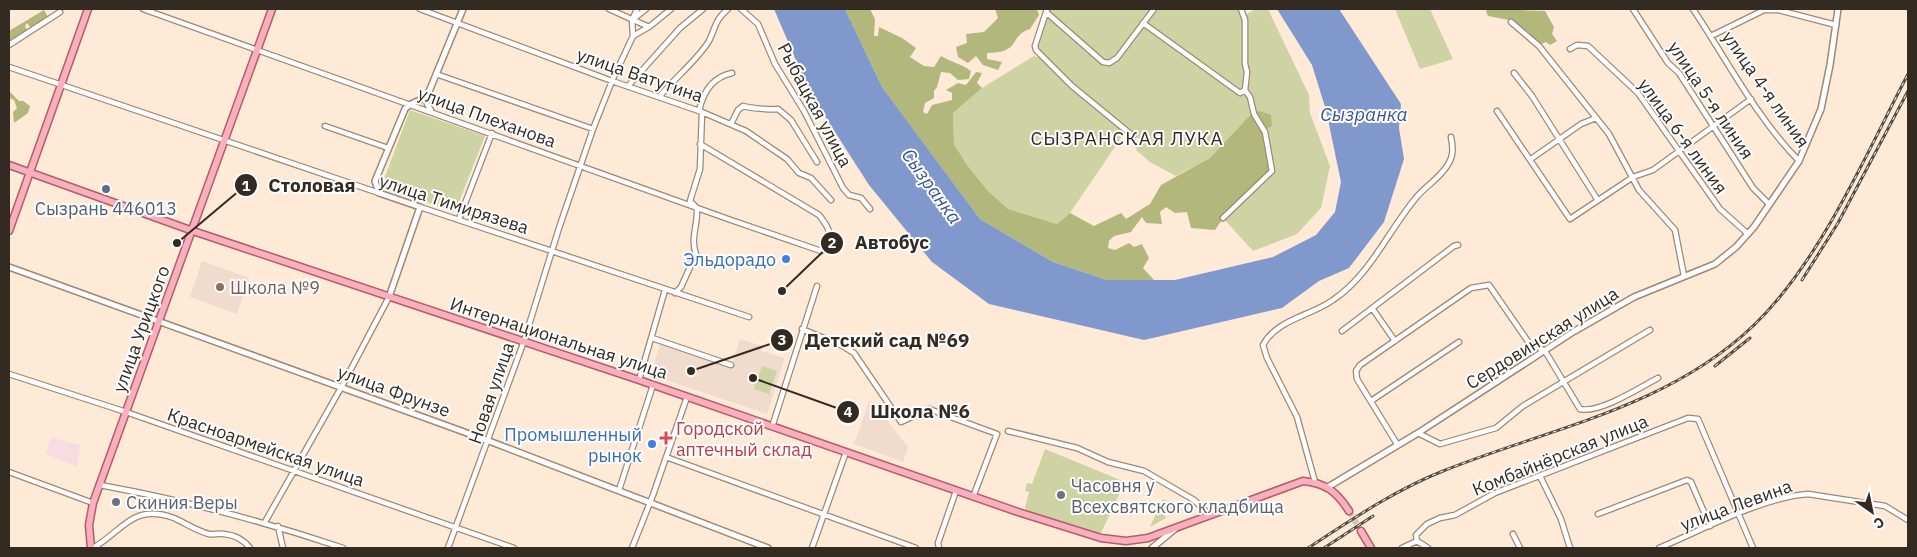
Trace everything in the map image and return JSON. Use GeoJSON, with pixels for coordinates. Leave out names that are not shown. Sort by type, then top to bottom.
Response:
{"type":"FeatureCollection","features":[{"type":"Feature","properties":{"kind":"main road"},"geometry":{"type":"LineString","coordinates":[[9,231],[88,9]]}},
{"type":"Feature","properties":{"kind":"main road","name":"улица Урицкого"},"geometry":{"type":"LineString","coordinates":[[92,548],[89,525],[93,503],[193,232],[272,9]]}},
{"type":"Feature","properties":{"kind":"main road","name":"Интернациональная улица"},"geometry":{"type":"LineString","coordinates":[[9,164],[193,232],[524,341],[687,396],[973,497],[1101,538],[1126,541],[1148,538],[1289,484],[1303,481],[1328,486]]}},
{"type":"Feature","properties":{"kind":"main road"},"geometry":{"type":"LineString","coordinates":[[1328,486],[1336,493],[1349,511]]}},
{"type":"Feature","properties":{"kind":"main road"},"geometry":{"type":"LineString","coordinates":[[1361,531],[1371,548]]}},
{"type":"Feature","properties":{"kind":"street","name":"улица Плеханова"},"geometry":{"type":"LineString","coordinates":[[143,9],[821,251],[830,243],[830,231],[819,215],[700,144]]}},
{"type":"Feature","properties":{"kind":"street","name":"улица Ватутина"},"geometry":{"type":"LineString","coordinates":[[420,9],[612,81],[629,85],[701,111],[731,124],[760,139],[781,154],[799,173],[811,178],[831,200]]}},
{"type":"Feature","properties":{"kind":"street"},"geometry":{"type":"LineString","coordinates":[[434,112],[427,104],[428,94],[463,9]]}},
{"type":"Feature","properties":{"kind":"street"},"geometry":{"type":"LineString","coordinates":[[610,9],[649,28]]}},
{"type":"Feature","properties":{"kind":"street"},"geometry":{"type":"LineString","coordinates":[[632,20],[636,9]]}},
{"type":"Feature","properties":{"kind":"street"},"geometry":{"type":"LineString","coordinates":[[632,20],[646,9]]}},
{"type":"Feature","properties":{"kind":"street"},"geometry":{"type":"LineString","coordinates":[[633,36],[649,28],[671,9]]}},
{"type":"Feature","properties":{"kind":"street"},"geometry":{"type":"LineString","coordinates":[[629,85],[680,28],[702,9]]}},
{"type":"Feature","properties":{"kind":"street"},"geometry":{"type":"LineString","coordinates":[[660,96],[700,52],[710,39],[710,34],[720,15],[728,9]]}},
{"type":"Feature","properties":{"kind":"street","name":"Рыбацкая улица"},"geometry":{"type":"LineString","coordinates":[[741,9],[758,24],[775,64],[804,112],[843,188],[849,194],[861,198],[870,209]]}},
{"type":"Feature","properties":{"kind":"street"},"geometry":{"type":"LineString","coordinates":[[1134,136],[1072,86],[1039,55],[1035,46],[1047,10],[1102,62],[1109,63],[1117,58],[1154,9]]}},
{"type":"Feature","properties":{"kind":"street"},"geometry":{"type":"LineString","coordinates":[[1223,218],[1272,171],[1266,132],[1254,114],[1246,90],[1245,20],[1241,9]]}},
{"type":"Feature","properties":{"kind":"street","name":"улица 5-я линия"},"geometry":{"type":"LineString","coordinates":[[1633,9],[1714,127],[1753,188],[1769,204]]}},
{"type":"Feature","properties":{"kind":"street","name":"улица 4-я линия"},"geometry":{"type":"LineString","coordinates":[[1693,9],[1751,99],[1786,147],[1799,161]]}},
{"type":"Feature","properties":{"kind":"street","name":"Сердовинская улица"},"geometry":{"type":"LineString","coordinates":[[1328,486],[1418,433],[1573,332],[1634,297],[1715,264],[1736,247],[1748,234],[1799,161],[1821,109],[1838,9]]}},
{"type":"Feature","properties":{"kind":"street"},"geometry":{"type":"LineString","coordinates":[[1711,36],[1764,10],[1778,10],[1836,25]]}},
{"type":"Feature","properties":{"kind":"street"},"geometry":{"type":"LineString","coordinates":[[9,44],[60,12]]}},
{"type":"Feature","properties":{"kind":"street","name":"Новая улица"},"geometry":{"type":"LineString","coordinates":[[448,548],[489,441],[524,341],[552,250],[593,129],[612,81],[633,36],[632,20]]}},
{"type":"Feature","properties":{"kind":"street"},"geometry":{"type":"LineString","coordinates":[[1511,22],[1539,46],[1609,134],[1639,190],[1676,230],[1684,276]]}},
{"type":"Feature","properties":{"kind":"street"},"geometry":{"type":"LineString","coordinates":[[1143,23],[1240,93],[1246,90]]}},
{"type":"Feature","properties":{"kind":"street","name":"улица 6-я линия"},"geometry":{"type":"LineString","coordinates":[[1570,49],[1577,45],[1588,46],[1638,93],[1720,209],[1748,234]]}},
{"type":"Feature","properties":{"kind":"street","name":"улица Тимирязева"},"geometry":{"type":"LineString","coordinates":[[9,67],[226,140],[378,194],[459,219],[749,317]]}},
{"type":"Feature","properties":{"kind":"street"},"geometry":{"type":"LineString","coordinates":[[675,293],[684,282],[696,254],[692,244],[697,224],[697,208],[690,201],[700,169],[701,100],[707,89],[720,75],[732,73]]}},
{"type":"Feature","properties":{"kind":"street"},"geometry":{"type":"LineString","coordinates":[[1514,73],[1532,96],[1597,200]]}},
{"type":"Feature","properties":{"kind":"street"},"geometry":{"type":"LineString","coordinates":[[436,74],[593,129]]}},
{"type":"Feature","properties":{"kind":"street"},"geometry":{"type":"LineString","coordinates":[[378,194],[375,181],[409,104],[424,98],[428,94]]}},
{"type":"Feature","properties":{"kind":"street"},"geometry":{"type":"LineString","coordinates":[[1497,111],[1570,219],[1633,178],[1653,170],[1751,99]]}},
{"type":"Feature","properties":{"kind":"street"},"geometry":{"type":"LineString","coordinates":[[731,124],[738,110],[743,106],[751,109],[758,106],[772,110],[778,109],[791,120],[817,162]]}},
{"type":"Feature","properties":{"kind":"street"},"geometry":{"type":"LineString","coordinates":[[1531,160],[1581,124],[1596,118]]}},
{"type":"Feature","properties":{"kind":"street"},"geometry":{"type":"LineString","coordinates":[[325,126],[388,148]]}},
{"type":"Feature","properties":{"kind":"street"},"geometry":{"type":"LineString","coordinates":[[459,219],[492,133]]}},
{"type":"Feature","properties":{"kind":"street"},"geometry":{"type":"LineString","coordinates":[[1315,482],[1297,417],[1267,358],[1263,345],[1268,335],[1332,301],[1361,276],[1413,200],[1448,165],[1453,152],[1451,137]]}},
{"type":"Feature","properties":{"kind":"street"},"geometry":{"type":"LineString","coordinates":[[265,522],[292,471],[342,386],[389,297],[420,207]]}},
{"type":"Feature","properties":{"kind":"street"},"geometry":{"type":"LineString","coordinates":[[1342,331],[1454,246],[1458,245]]}},
{"type":"Feature","properties":{"kind":"street","name":"улица Фрунзе"},"geometry":{"type":"LineString","coordinates":[[9,267],[342,386],[619,490],[761,547],[768,548]]}},
{"type":"Feature","properties":{"kind":"street"},"geometry":{"type":"LineString","coordinates":[[1397,444],[1357,379],[1356,371],[1360,365],[1471,288],[1489,285],[1529,343],[1545,351],[1580,409],[1587,411],[1612,402],[1658,378]]}},
{"type":"Feature","properties":{"kind":"street"},"geometry":{"type":"LineString","coordinates":[[772,427],[817,286]]}},
{"type":"Feature","properties":{"kind":"street"},"geometry":{"type":"LineString","coordinates":[[639,380],[665,290]]}},
{"type":"Feature","properties":{"kind":"street"},"geometry":{"type":"LineString","coordinates":[[1372,308],[1395,340]]}},
{"type":"Feature","properties":{"kind":"street"},"geometry":{"type":"LineString","coordinates":[[802,329],[844,346],[854,353],[901,422],[929,409],[997,434],[973,497]]}},
{"type":"Feature","properties":{"kind":"street"},"geometry":{"type":"LineString","coordinates":[[1418,433],[1440,444],[1496,428],[1523,406],[1650,330]]}},
{"type":"Feature","properties":{"kind":"street"},"geometry":{"type":"LineString","coordinates":[[652,338],[731,365]]}},
{"type":"Feature","properties":{"kind":"street"},"geometry":{"type":"LineString","coordinates":[[1371,401],[1459,342]]}},
{"type":"Feature","properties":{"kind":"street","name":"Красноармейская улица"},"geometry":{"type":"LineString","coordinates":[[9,374],[126,412],[514,548]]}},
{"type":"Feature","properties":{"kind":"street"},"geometry":{"type":"LineString","coordinates":[[619,490],[653,385]]}},
{"type":"Feature","properties":{"kind":"street"},"geometry":{"type":"LineString","coordinates":[[632,548],[687,396]]}},
{"type":"Feature","properties":{"kind":"street","name":"Комбайнёрская улица"},"geometry":{"type":"LineString","coordinates":[[1417,541],[1416,535],[1427,524],[1440,518],[1454,515],[1485,497],[1688,418],[1698,419],[1739,514]]}},
{"type":"Feature","properties":{"kind":"street"},"geometry":{"type":"LineString","coordinates":[[1008,430],[1078,448],[1108,462],[1144,471],[1194,500],[1210,515]]}},
{"type":"Feature","properties":{"kind":"street"},"geometry":{"type":"LineString","coordinates":[[812,548],[846,452]]}},
{"type":"Feature","properties":{"kind":"street"},"geometry":{"type":"LineString","coordinates":[[666,457],[916,548]]}},
{"type":"Feature","properties":{"kind":"street"},"geometry":{"type":"LineString","coordinates":[[9,472],[93,503]]}},
{"type":"Feature","properties":{"kind":"street"},"geometry":{"type":"LineString","coordinates":[[1540,476],[1561,519],[1570,548]]}},
{"type":"Feature","properties":{"kind":"street"},"geometry":{"type":"LineString","coordinates":[[1598,514],[1687,480],[1691,482],[1710,526]]}},
{"type":"Feature","properties":{"kind":"street"},"geometry":{"type":"LineString","coordinates":[[100,485],[146,493],[265,522],[343,548]]}},
{"type":"Feature","properties":{"kind":"street"},"geometry":{"type":"LineString","coordinates":[[939,548],[938,543],[956,491]]}},
{"type":"Feature","properties":{"kind":"street","name":"улица Левина"},"geometry":{"type":"LineString","coordinates":[[1659,548],[1739,514],[1796,495],[1808,494],[1885,506],[1908,520]]}},
{"type":"Feature","properties":{"kind":"street"},"geometry":{"type":"LineString","coordinates":[[92,548],[105,541],[113,531],[127,522],[139,516],[152,514],[171,517],[209,534],[223,533],[233,536],[245,542],[250,548]]}},
{"type":"Feature","properties":{"kind":"street"},"geometry":{"type":"LineString","coordinates":[[1739,514],[1753,548]]}},
{"type":"Feature","properties":{"kind":"street"},"geometry":{"type":"LineString","coordinates":[[278,526],[284,548]]}},
{"type":"Feature","properties":{"kind":"street"},"geometry":{"type":"LineString","coordinates":[[1152,548],[1178,527]]}},
{"type":"Feature","properties":{"kind":"street"},"geometry":{"type":"LineString","coordinates":[[1513,534],[1520,548]]}},
{"type":"Feature","properties":{"kind":"street"},"geometry":{"type":"LineString","coordinates":[[1148,538],[1152,543],[1152,548]]}},
{"type":"Feature","properties":{"kind":"street"},"geometry":{"type":"LineString","coordinates":[[1402,548],[1417,541],[1428,548]]}},
{"type":"Feature","properties":{"kind":"shaded area","name":"Школа №9"},"geometry":{"type":"Polygon","coordinates":[[[202,261],[249,278],[237,314],[190,297],[202,261]]]}},
{"type":"Feature","properties":{"kind":"shaded area"},"geometry":{"type":"Polygon","coordinates":[[[740,339],[762,346],[761,351],[785,358],[767,414],[651,375],[660,344],[731,367],[740,339]]]}},
{"type":"Feature","properties":{"kind":"shaded area"},"geometry":{"type":"Polygon","coordinates":[[[869,402],[874,404],[908,447],[903,462],[854,444],[869,402]]]}},
{"type":"Feature","properties":{"kind":"shaded area"},"geometry":{"type":"Polygon","coordinates":[[[51,437],[80,445],[77,467],[46,454],[51,437]]]}},
{"type":"Feature","properties":{"kind":"green space"},"geometry":{"type":"Polygon","coordinates":[[[845,9],[870,9],[875,19],[874,36],[878,36],[879,27],[902,38],[916,48],[910,57],[924,66],[934,67],[941,56],[971,71],[969,79],[958,80],[950,73],[941,72],[934,91],[934,98],[925,103],[923,112],[927,114],[932,105],[952,100],[952,93],[946,90],[958,83],[966,85],[976,72],[982,73],[977,83],[982,88],[953,113],[954,144],[967,165],[988,191],[1008,209],[1057,224],[1070,213],[1094,226],[1121,213],[1126,219],[1150,204],[1161,185],[1210,158],[1251,114],[1259,111],[1271,115],[1272,126],[1264,130],[1272,171],[1223,218],[1215,230],[1191,228],[1187,212],[1175,213],[1166,207],[1160,212],[1162,224],[1146,223],[1142,217],[1131,232],[1114,236],[1109,241],[1108,248],[1115,250],[1129,243],[1134,247],[1142,244],[1149,258],[1143,268],[1154,280],[1107,280],[1053,262],[980,219],[882,87],[845,9]]]}},
{"type":"Feature","properties":{"kind":"green space"},"geometry":{"type":"Polygon","coordinates":[[[995,9],[1037,9],[1039,15],[1030,29],[1023,32],[1010,47],[998,52],[987,53],[987,59],[1002,62],[998,70],[983,65],[976,56],[968,63],[958,57],[956,47],[967,43],[966,34],[984,32],[998,18],[995,9]]]}},
{"type":"Feature","properties":{"kind":"green space"},"geometry":{"type":"Polygon","coordinates":[[[1047,9],[1241,9],[1243,16],[1256,9],[1268,9],[1309,95],[1310,113],[1330,166],[1321,208],[1297,234],[1253,251],[1223,218],[1251,114],[1210,158],[1176,176],[1150,162],[1136,150],[1140,140],[1127,129],[1070,213],[1057,224],[1008,209],[988,191],[967,165],[954,144],[953,113],[982,88],[1034,56],[1043,59],[1036,50],[1047,9]]]}},
{"type":"Feature","properties":{"kind":"green space"},"geometry":{"type":"Polygon","coordinates":[[[1395,9],[1430,9],[1453,59],[1420,69],[1395,9]]]}},
{"type":"Feature","properties":{"kind":"green space"},"geometry":{"type":"Polygon","coordinates":[[[1488,9],[1545,11],[1554,27],[1552,34],[1557,41],[1550,45],[1546,42],[1541,44],[1533,39],[1528,31],[1525,33],[1509,20],[1488,16],[1486,11],[1488,9]]]}},
{"type":"Feature","properties":{"kind":"green space"},"geometry":{"type":"Polygon","coordinates":[[[44,10],[48,17],[34,27],[30,27],[27,23],[25,26],[27,30],[9,41],[9,31],[44,10]]]}},
{"type":"Feature","properties":{"kind":"green space"},"geometry":{"type":"Polygon","coordinates":[[[9,91],[19,101],[23,101],[30,106],[28,113],[14,123],[13,112],[17,108],[14,100],[9,98],[9,91]]]}},
{"type":"Feature","properties":{"kind":"green space"},"geometry":{"type":"Polygon","coordinates":[[[410,110],[485,136],[457,207],[450,210],[381,187],[410,110]]]}},
{"type":"Feature","properties":{"kind":"green space"},"geometry":{"type":"Polygon","coordinates":[[[762,366],[777,371],[769,394],[754,389],[762,366]]]}},
{"type":"Feature","properties":{"kind":"green space"},"geometry":{"type":"Polygon","coordinates":[[[1045,449],[1125,482],[1100,535],[1026,510],[1029,492],[1025,491],[1027,483],[1032,484],[1045,449]]]}},
{"type":"Feature","properties":{"kind":"green space"},"geometry":{"type":"Polygon","coordinates":[[[1163,499],[1183,509],[1174,514],[1170,508],[1162,512],[1166,518],[1150,527],[1163,499]]]}},
{"type":"Feature","properties":{"kind":"water","name":"Сызранка"},"geometry":{"type":"Polygon","coordinates":[[[774,9],[845,9],[882,87],[980,219],[1053,262],[1107,280],[1175,280],[1273,257],[1316,235],[1335,212],[1341,182],[1326,110],[1312,65],[1277,9],[1339,9],[1401,104],[1399,128],[1404,159],[1384,222],[1349,268],[1319,281],[1282,308],[1144,340],[989,304],[932,262],[869,185],[810,93],[774,9]]]}},
{"type":"Feature","properties":{"kind":"tunnel"},"geometry":{"type":"LineString","coordinates":[[1349,511],[1361,531]]}},
{"type":"Feature","properties":{"kind":"railway"},"geometry":{"type":"LineString","coordinates":[[1308,548],[1408,487],[1443,471],[1606,413],[1645,397],[1683,377],[1719,354],[1753,326],[1777,300],[1820,240],[1840,207],[1908,74]]}},
{"type":"Feature","properties":{"kind":"railway"},"geometry":{"type":"LineString","coordinates":[[1802,280],[1838,223],[1908,91]]}},
{"type":"Feature","properties":{"kind":"railway"},"geometry":{"type":"LineString","coordinates":[[1715,366],[1750,338]]}},
{"type":"Feature","properties":{"kind":"railway"},"geometry":{"type":"LineString","coordinates":[[1324,548],[1373,516]]}},
{"type":"Feature","properties":{"kind":"place","name":"Сызрань 446013"},"geometry":{"type":"Point","coordinates":[106,189]}},
{"type":"Feature","properties":{"kind":"place","name":"Столовая"},"geometry":{"type":"Point","coordinates":[177,243]}},
{"type":"Feature","properties":{"kind":"place","name":"Эльдорадо"},"geometry":{"type":"Point","coordinates":[786,259]}},
{"type":"Feature","properties":{"kind":"place","name":"Школа №9"},"geometry":{"type":"Point","coordinates":[220,287]}},
{"type":"Feature","properties":{"kind":"place","name":"Автобус"},"geometry":{"type":"Point","coordinates":[782,291]}},
{"type":"Feature","properties":{"kind":"place","name":"Детский сад №69"},"geometry":{"type":"Point","coordinates":[691,371]}},
{"type":"Feature","properties":{"kind":"place","name":"Школа №6"},"geometry":{"type":"Point","coordinates":[753,378]}},
{"type":"Feature","properties":{"kind":"place","name":"Городской аптечный склад"},"geometry":{"type":"Point","coordinates":[666,438]}},
{"type":"Feature","properties":{"kind":"place","name":"Промышленный рынок"},"geometry":{"type":"Point","coordinates":[652,444]}},
{"type":"Feature","properties":{"kind":"place","name":"Часовня у Всехсвятского кладбища"},"geometry":{"type":"Point","coordinates":[1061,495]}},
{"type":"Feature","properties":{"kind":"place","name":"Скиния Веры"},"geometry":{"type":"Point","coordinates":[116,502]}},
{"type":"Feature","properties":{"kind":"district","name":"СЫЗРАНСКАЯ ЛУКА"},"geometry":{"type":"Point","coordinates":[1127,138]}}]}
